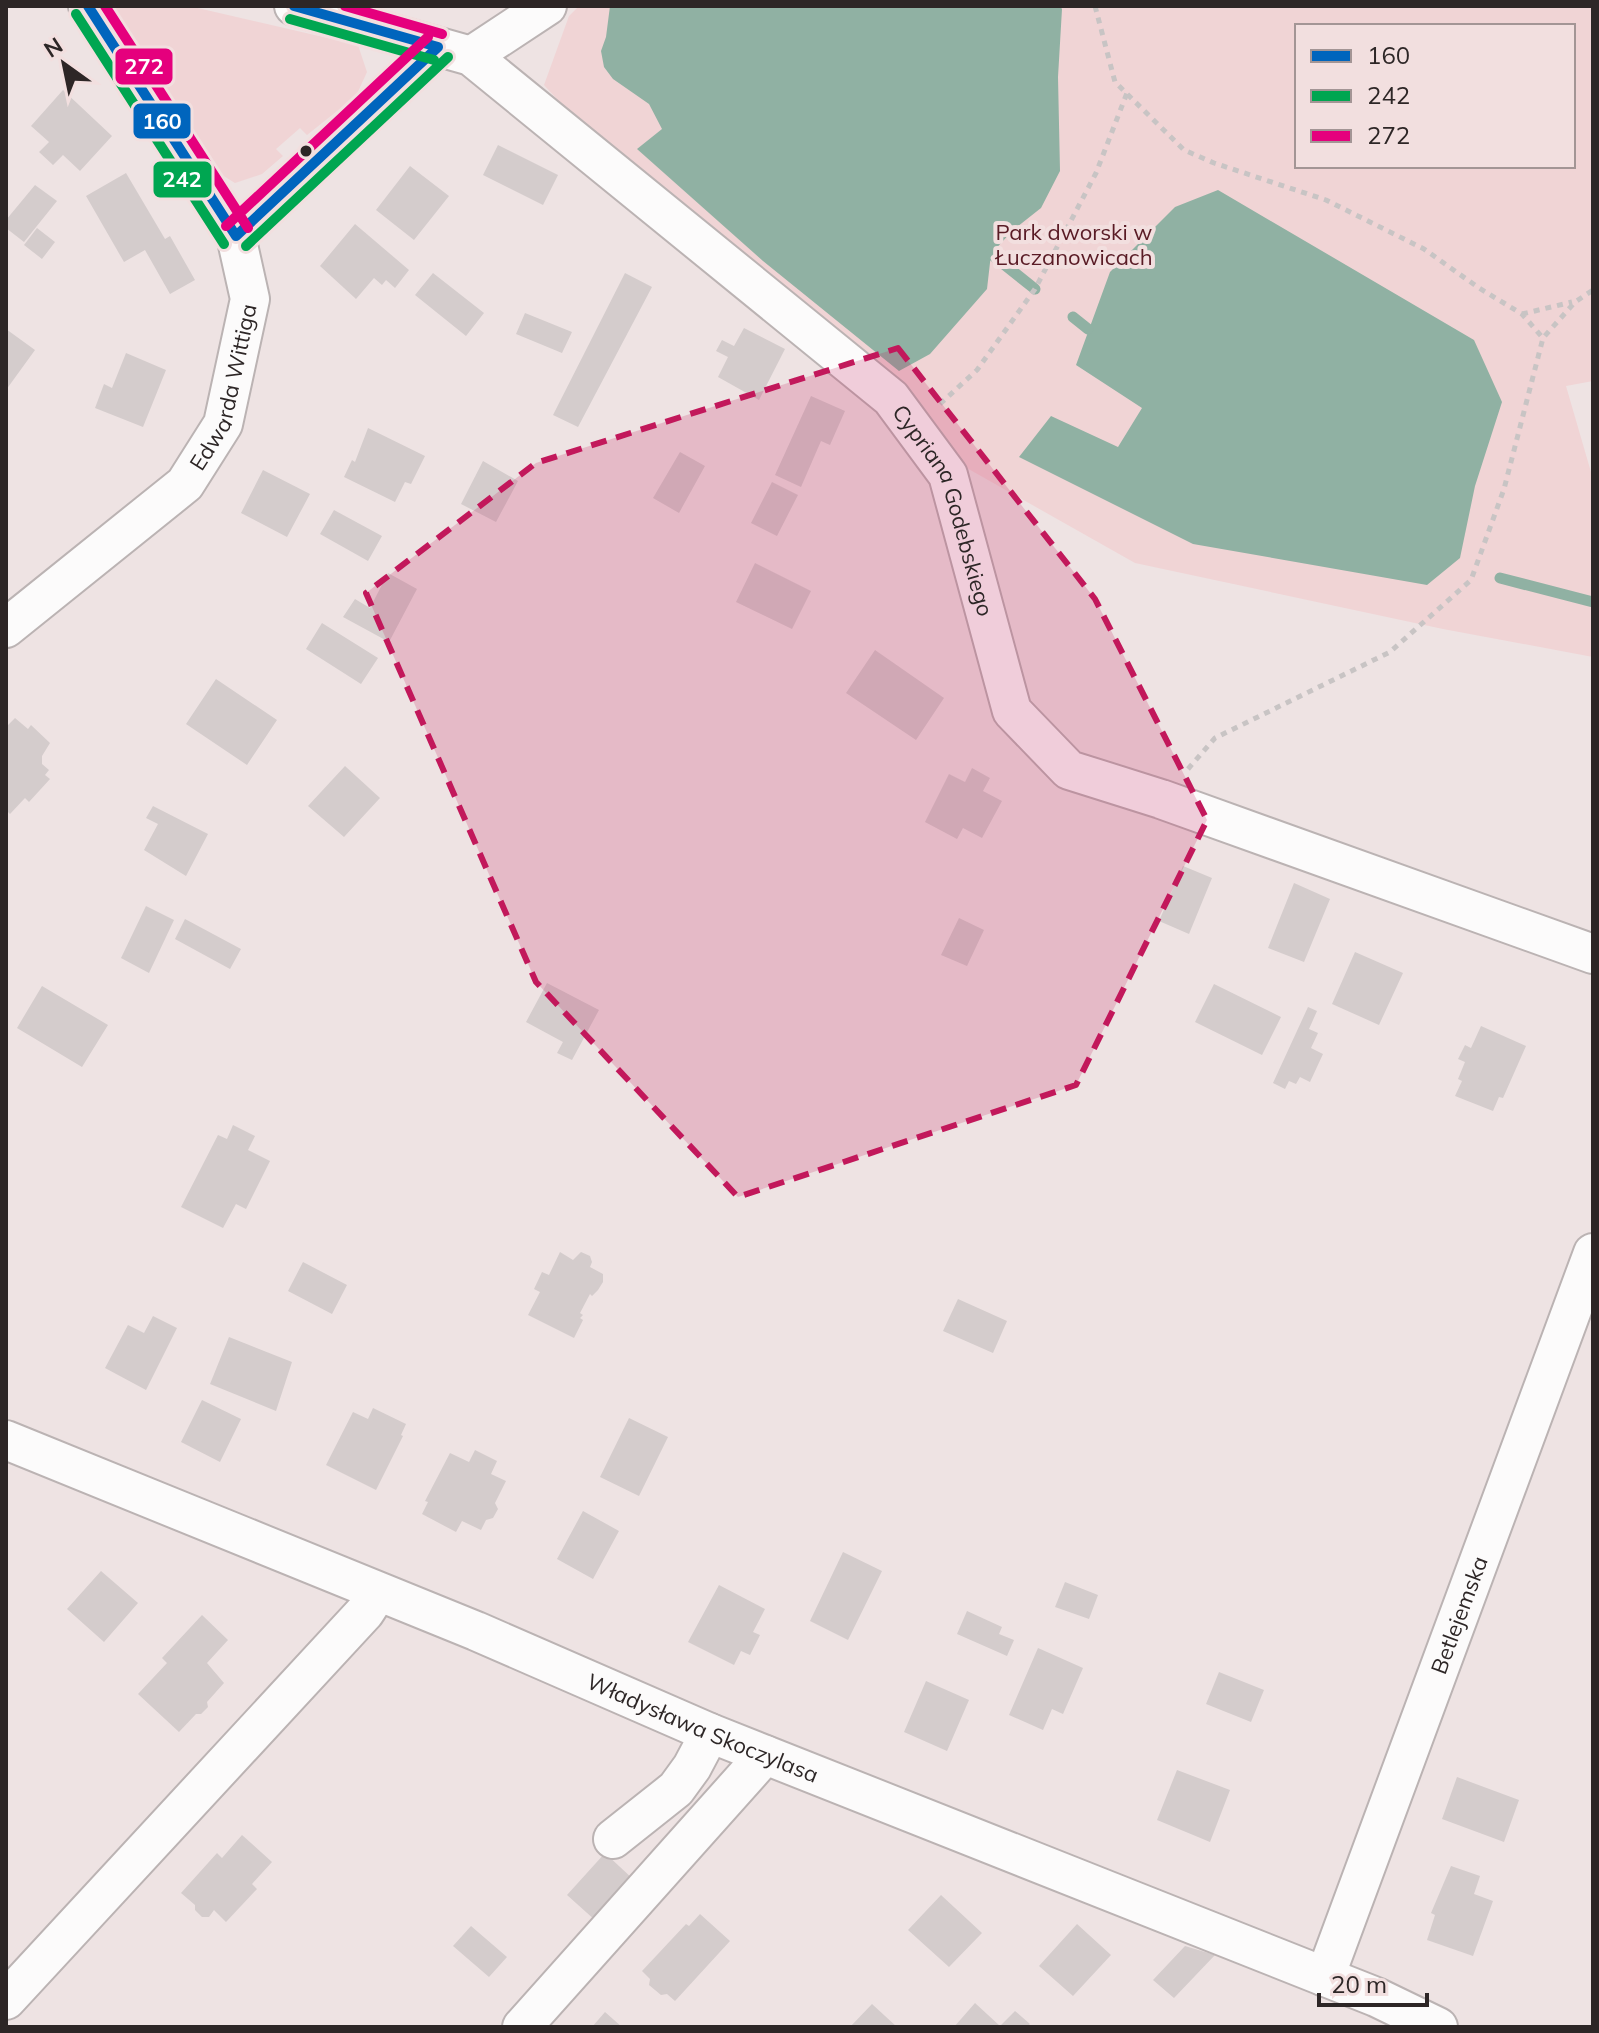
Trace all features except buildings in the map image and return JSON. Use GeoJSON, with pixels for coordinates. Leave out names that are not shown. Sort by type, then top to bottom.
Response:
{"type":"FeatureCollection","features":[{"type":"Feature","properties":{"kind":"street","name":"Edwarda Wittiga"},"geometry":{"type":"LineString","coordinates":[[6,628],[185,484],[223,424],[250,299],[236,236],[88,6]]}},
{"type":"Feature","properties":{"kind":"street","name":"Cypriana Godebskiego"},"geometry":{"type":"LineString","coordinates":[[294,6],[455,51],[891,398],[948,475],[1012,711],[1069,770],[1161,799],[1593,954]]}},
{"type":"Feature","properties":{"kind":"street"},"geometry":{"type":"LineString","coordinates":[[236,236],[455,51],[547,6]]}},
{"type":"Feature","properties":{"kind":"street","name":"Betlejemska"},"geometry":{"type":"LineString","coordinates":[[1325,1977],[1593,1253]]}},
{"type":"Feature","properties":{"kind":"street","name":"Władysława Skoczylasa"},"geometry":{"type":"LineString","coordinates":[[6,1440],[476,1631],[710,1733],[1325,1977],[1393,2019],[1438,2027]]}},
{"type":"Feature","properties":{"kind":"street"},"geometry":{"type":"LineString","coordinates":[[6,2000],[365,1612],[378,1592]]}},
{"type":"Feature","properties":{"kind":"street"},"geometry":{"type":"LineString","coordinates":[[613,1839],[676,1789],[710,1733]]}},
{"type":"Feature","properties":{"kind":"street"},"geometry":{"type":"LineString","coordinates":[[522,2027],[765,1755]]}},
{"type":"Feature","properties":{"kind":"path"},"geometry":{"type":"LineString","coordinates":[[1095,6],[1115,82],[1184,150],[1326,200],[1424,249],[1522,314],[1543,338]]}},
{"type":"Feature","properties":{"kind":"path"},"geometry":{"type":"LineString","coordinates":[[914,429],[977,370],[1035,289],[1096,173],[1127,93]]}},
{"type":"Feature","properties":{"kind":"path"},"geometry":{"type":"LineString","coordinates":[[1161,799],[1215,738],[1390,652],[1471,580],[1504,489],[1543,338],[1575,302],[1593,290]]}},
{"type":"Feature","properties":{"kind":"path"},"geometry":{"type":"LineString","coordinates":[[1522,314],[1575,302]]}},
{"type":"Feature","properties":{"kind":"highlighted area"},"geometry":{"type":"Polygon","coordinates":[[[898,348],[1095,599],[1207,820],[1076,1085],[738,1197],[536,982],[366,593],[536,463],[898,348]]]}},
{"type":"Feature","properties":{"kind":"green space"},"geometry":{"type":"Polygon","coordinates":[[[106,6],[189,6],[358,45],[367,72],[356,96],[307,135],[300,128],[276,149],[283,156],[262,174],[235,183],[204,164],[106,6]]]}},
{"type":"Feature","properties":{"kind":"green space","name":"Park dworski w Łuczanowicach"},"geometry":{"type":"Polygon","coordinates":[[[579,6],[1593,6],[1593,381],[1566,386],[1593,479],[1593,657],[1443,629],[1135,563],[965,467],[891,398],[588,133],[544,85],[569,16],[579,6]]]}},
{"type":"Feature","properties":{"kind":"shaded area"},"geometry":{"type":"Polygon","coordinates":[[[610,6],[1060,6],[1060,171],[1041,208],[1013,230],[991,254],[987,289],[930,354],[899,371],[763,261],[637,149],[662,129],[649,104],[613,79],[604,67],[601,51],[610,6]]]}},
{"type":"Feature","properties":{"kind":"shaded area"},"geometry":{"type":"Polygon","coordinates":[[[1218,190],[1474,340],[1502,402],[1475,486],[1460,558],[1427,585],[1193,544],[1019,457],[1051,416],[1118,447],[1142,408],[1076,365],[1110,272],[1175,207],[1218,190]]]}},
{"type":"Feature","properties":{"kind":"waterway"},"geometry":{"type":"LineString","coordinates":[[991,254],[1035,289]]}},
{"type":"Feature","properties":{"kind":"waterway"},"geometry":{"type":"LineString","coordinates":[[1073,317],[1088,329]]}},
{"type":"Feature","properties":{"kind":"waterway"},"geometry":{"type":"LineString","coordinates":[[1500,578],[1593,602]]}},
{"type":"Feature","properties":{"kind":"transit line","name":"160"},"geometry":{"type":"LineString","coordinates":[[88,6],[236,236]]}},
{"type":"Feature","properties":{"kind":"transit line","name":"272"},"geometry":{"type":"LineString","coordinates":[[105,6],[248,228]]}},
{"type":"Feature","properties":{"kind":"transit line","name":"160"},"geometry":{"type":"LineString","coordinates":[[294,6],[438,47]]}},
{"type":"Feature","properties":{"kind":"transit line","name":"272"},"geometry":{"type":"LineString","coordinates":[[345,6],[442,34]]}},
{"type":"Feature","properties":{"kind":"transit line","name":"242"},"geometry":{"type":"LineString","coordinates":[[76,14],[224,244]]}},
{"type":"Feature","properties":{"kind":"transit line","name":"242"},"geometry":{"type":"LineString","coordinates":[[290,19],[434,60]]}},
{"type":"Feature","properties":{"kind":"transit line","name":"272"},"geometry":{"type":"LineString","coordinates":[[226,226],[428,37]]}},
{"type":"Feature","properties":{"kind":"transit line","name":"160"},"geometry":{"type":"LineString","coordinates":[[236,236],[438,47]]}},
{"type":"Feature","properties":{"kind":"transit line","name":"242"},"geometry":{"type":"LineString","coordinates":[[246,246],[448,57]]}}]}
